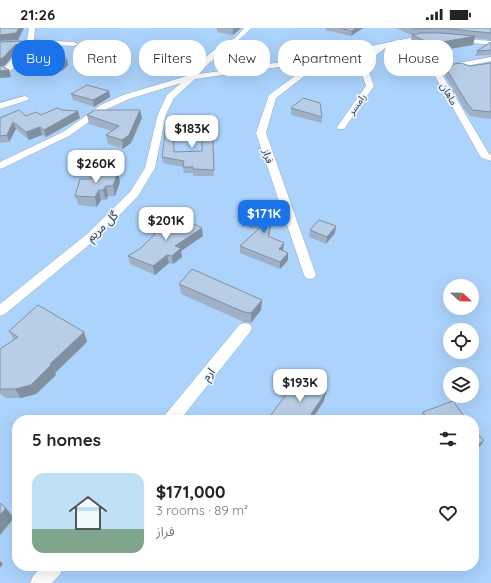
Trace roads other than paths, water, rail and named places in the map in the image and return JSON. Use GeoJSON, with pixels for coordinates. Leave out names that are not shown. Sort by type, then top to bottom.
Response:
{"type":"FeatureCollection","features":[{"type":"Feature","properties":{"kind":"street"},"geometry":{"type":"LineString","coordinates":[[30,40],[32,28]]}},
{"type":"Feature","properties":{"kind":"street","name":"گل مریم"},"geometry":{"type":"LineString","coordinates":[[0,311],[91,237],[134,194],[150,168],[162,114],[170,97],[193,77],[202,65],[216,52],[237,39],[248,28]]}},
{"type":"Feature","properties":{"kind":"street"},"geometry":{"type":"LineString","coordinates":[[410,40],[419,38],[442,38],[491,43]]}},
{"type":"Feature","properties":{"kind":"street"},"geometry":{"type":"LineString","coordinates":[[0,45],[12,44]]}},
{"type":"Feature","properties":{"kind":"street","name":"رامسر"},"geometry":{"type":"LineString","coordinates":[[341,127],[370,86],[362,63],[384,46]]}},
{"type":"Feature","properties":{"kind":"street","name":"ماهان"},"geometry":{"type":"LineString","coordinates":[[491,59],[450,67],[439,76],[485,156],[491,158]]}},
{"type":"Feature","properties":{"kind":"street"},"geometry":{"type":"LineString","coordinates":[[0,70],[9,68],[12,64]]}},
{"type":"Feature","properties":{"kind":"street"},"geometry":{"type":"LineString","coordinates":[[0,166],[66,134],[110,105],[126,97],[193,77],[278,65]]}},
{"type":"Feature","properties":{"kind":"street","name":"فراز"},"geometry":{"type":"LineString","coordinates":[[300,76],[272,97],[261,133],[310,275]]}},
{"type":"Feature","properties":{"kind":"street"},"geometry":{"type":"LineString","coordinates":[[0,106],[25,98]]}},
{"type":"Feature","properties":{"kind":"street","name":"ارم"},"geometry":{"type":"LineString","coordinates":[[175,415],[245,328]]}},
{"type":"Feature","properties":{"kind":"street"},"geometry":{"type":"LineString","coordinates":[[40,583],[50,571]]}}]}
